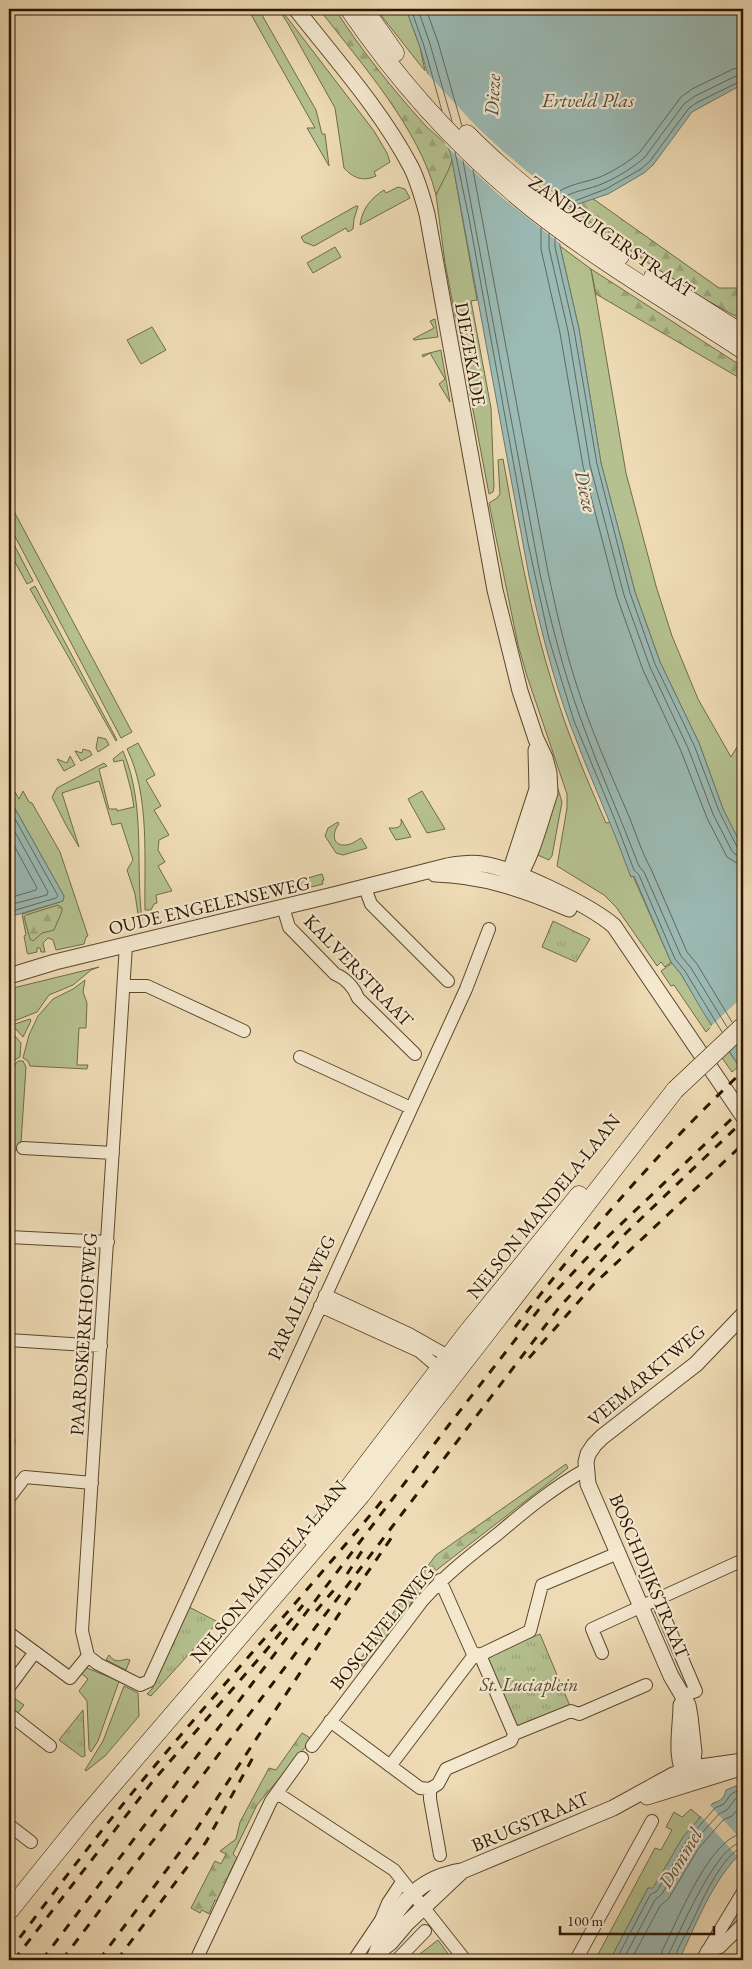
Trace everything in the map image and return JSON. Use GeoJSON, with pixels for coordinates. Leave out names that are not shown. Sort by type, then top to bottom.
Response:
{"type":"FeatureCollection","features":[{"type":"Feature","properties":{"kind":"main road","name":"ZANDZUIGERSTRAAT"},"geometry":{"type":"LineString","coordinates":[[349,9],[391,67],[436,119],[475,159],[504,185],[743,350]]}},
{"type":"Feature","properties":{"kind":"main road","name":"ZANDZUIGERSTRAAT"},"geometry":{"type":"LineString","coordinates":[[364,9],[398,56],[429,93],[477,144],[576,234],[743,334]]}},
{"type":"Feature","properties":{"kind":"main road","name":"NELSON MANDELA-LAAN"},"geometry":{"type":"LineString","coordinates":[[107,1784],[361,1495],[450,1367],[675,1090],[743,1026]]}},
{"type":"Feature","properties":{"kind":"main road"},"geometry":{"type":"LineString","coordinates":[[9,1896],[107,1784]]}},
{"type":"Feature","properties":{"kind":"main road"},"geometry":{"type":"LineString","coordinates":[[9,1912],[107,1784]]}},
{"type":"Feature","properties":{"kind":"street","name":"DIEZEKADE"},"geometry":{"type":"LineString","coordinates":[[296,9],[392,135],[412,168],[424,203],[495,590],[506,640],[536,739],[550,773],[550,793],[514,878]]}},
{"type":"Feature","properties":{"kind":"street","name":"OUDE ENGELENSEWEG"},"geometry":{"type":"LineString","coordinates":[[9,976],[55,962],[418,874],[514,878]]}},
{"type":"Feature","properties":{"kind":"street"},"geometry":{"type":"LineString","coordinates":[[514,878],[576,912],[624,942],[743,1116]]}},
{"type":"Feature","properties":{"kind":"street"},"geometry":{"type":"LineString","coordinates":[[365,888],[371,904],[448,981]]}},
{"type":"Feature","properties":{"kind":"street","name":"KALVERSTRAAT"},"geometry":{"type":"LineString","coordinates":[[284,907],[289,927],[335,974],[342,977],[356,991],[358,998],[415,1054]]}},
{"type":"Feature","properties":{"kind":"street","name":"PARALLELWEG"},"geometry":{"type":"LineString","coordinates":[[88,1656],[98,1664],[140,1685],[149,1681],[469,981],[490,929]]}},
{"type":"Feature","properties":{"kind":"street","name":"PAARDSKERKHOFWEG"},"geometry":{"type":"LineString","coordinates":[[88,1656],[82,1631],[126,945]]}},
{"type":"Feature","properties":{"kind":"street"},"geometry":{"type":"LineString","coordinates":[[9,967],[28,963],[55,962]]}},
{"type":"Feature","properties":{"kind":"street"},"geometry":{"type":"LineString","coordinates":[[124,986],[147,986],[244,1031]]}},
{"type":"Feature","properties":{"kind":"street"},"geometry":{"type":"LineString","coordinates":[[300,1056],[411,1108]]}},
{"type":"Feature","properties":{"kind":"street"},"geometry":{"type":"LineString","coordinates":[[23,1148],[113,1153]]}},
{"type":"Feature","properties":{"kind":"street"},"geometry":{"type":"LineString","coordinates":[[9,1237],[108,1242]]}},
{"type":"Feature","properties":{"kind":"street"},"geometry":{"type":"LineString","coordinates":[[323,1301],[409,1334],[450,1367]]}},
{"type":"Feature","properties":{"kind":"street","name":"VEEMARKTWEG"},"geometry":{"type":"LineString","coordinates":[[585,1470],[588,1454],[602,1437],[696,1364],[743,1316]]}},
{"type":"Feature","properties":{"kind":"street"},"geometry":{"type":"LineString","coordinates":[[9,1340],[101,1346]]}},
{"type":"Feature","properties":{"kind":"street","name":"BOSCHDIJKSTRAAT"},"geometry":{"type":"LineString","coordinates":[[585,1470],[588,1484],[641,1608],[688,1705],[694,1752],[686,1773]]}},
{"type":"Feature","properties":{"kind":"street","name":"BOSCHVELDWEG"},"geometry":{"type":"LineString","coordinates":[[312,1746],[440,1580],[534,1504],[585,1470]]}},
{"type":"Feature","properties":{"kind":"street"},"geometry":{"type":"LineString","coordinates":[[9,1498],[25,1477],[92,1483]]}},
{"type":"Feature","properties":{"kind":"street"},"geometry":{"type":"LineString","coordinates":[[390,1766],[478,1655],[530,1631],[542,1585],[618,1553]]}},
{"type":"Feature","properties":{"kind":"street"},"geometry":{"type":"LineString","coordinates":[[602,1653],[592,1630],[743,1560]]}},
{"type":"Feature","properties":{"kind":"street"},"geometry":{"type":"LineString","coordinates":[[330,1722],[420,1788],[430,1789],[438,1784],[446,1769],[514,1738],[514,1734],[478,1655],[472,1652],[440,1580]]}},
{"type":"Feature","properties":{"kind":"street","name":"BOSCHDIJKSTRAAT"},"geometry":{"type":"LineString","coordinates":[[657,1600],[696,1691],[682,1696]]}},
{"type":"Feature","properties":{"kind":"street"},"geometry":{"type":"LineString","coordinates":[[9,1633],[70,1678],[88,1656]]}},
{"type":"Feature","properties":{"kind":"street"},"geometry":{"type":"LineString","coordinates":[[9,1687],[35,1652]]}},
{"type":"Feature","properties":{"kind":"street"},"geometry":{"type":"LineString","coordinates":[[514,1734],[571,1711],[579,1714],[646,1686]]}},
{"type":"Feature","properties":{"kind":"street","name":"BOSCHDIJKSTRAAT"},"geometry":{"type":"LineString","coordinates":[[682,1696],[686,1773]]}},
{"type":"Feature","properties":{"kind":"street"},"geometry":{"type":"LineString","coordinates":[[9,1714],[50,1746]]}},
{"type":"Feature","properties":{"kind":"street"},"geometry":{"type":"LineString","coordinates":[[196,1960],[271,1801],[302,1758]]}},
{"type":"Feature","properties":{"kind":"street"},"geometry":{"type":"LineString","coordinates":[[686,1773],[743,1761]]}},
{"type":"Feature","properties":{"kind":"street"},"geometry":{"type":"LineString","coordinates":[[686,1773],[732,1771],[743,1766]]}},
{"type":"Feature","properties":{"kind":"street","name":"BRUGSTRAAT"},"geometry":{"type":"LineString","coordinates":[[613,1808],[647,1790],[686,1773]]}},
{"type":"Feature","properties":{"kind":"street","name":"BRUGSTRAAT"},"geometry":{"type":"LineString","coordinates":[[462,1871],[613,1808],[686,1773]]}},
{"type":"Feature","properties":{"kind":"street"},"geometry":{"type":"LineString","coordinates":[[430,1789],[440,1855]]}},
{"type":"Feature","properties":{"kind":"street"},"geometry":{"type":"LineString","coordinates":[[277,1793],[394,1870],[465,1960]]}},
{"type":"Feature","properties":{"kind":"street"},"geometry":{"type":"LineString","coordinates":[[576,1960],[652,1821]]}},
{"type":"Feature","properties":{"kind":"street"},"geometry":{"type":"LineString","coordinates":[[9,1825],[31,1842]]}},
{"type":"Feature","properties":{"kind":"street"},"geometry":{"type":"LineString","coordinates":[[354,1960],[381,1920],[388,1903],[407,1887],[433,1880],[452,1872],[462,1871]]}},
{"type":"Feature","properties":{"kind":"street"},"geometry":{"type":"LineString","coordinates":[[375,1957],[462,1871]]}},
{"type":"Feature","properties":{"kind":"street"},"geometry":{"type":"LineString","coordinates":[[375,1957],[382,1936],[402,1904],[407,1887]]}},
{"type":"Feature","properties":{"kind":"street"},"geometry":{"type":"LineString","coordinates":[[705,1956],[743,1892]]}},
{"type":"Feature","properties":{"kind":"street"},"geometry":{"type":"LineString","coordinates":[[705,1956],[720,1947],[743,1924]]}},
{"type":"Feature","properties":{"kind":"street"},"geometry":{"type":"LineString","coordinates":[[396,1960],[425,1931]]}},
{"type":"Feature","properties":{"kind":"green space"},"geometry":{"type":"Polygon","coordinates":[[[248,9],[261,9],[264,13],[262,15],[316,110],[322,134],[325,134],[329,166],[307,128],[315,128],[248,9]]]}},
{"type":"Feature","properties":{"kind":"green space"},"geometry":{"type":"Polygon","coordinates":[[[278,9],[289,20],[374,131],[387,153],[390,162],[374,172],[376,176],[367,179],[358,178],[344,168],[335,108],[278,9]]]}},
{"type":"Feature","properties":{"kind":"green space"},"geometry":{"type":"Polygon","coordinates":[[[319,9],[335,9],[388,82],[424,124],[449,149],[452,159],[451,163],[436,195],[428,170],[403,121],[370,74],[319,9]]]}},
{"type":"Feature","properties":{"kind":"green space"},"geometry":{"type":"Polygon","coordinates":[[[376,9],[406,9],[420,47],[425,71],[376,9]]]}},
{"type":"Feature","properties":{"kind":"green space"},"geometry":{"type":"Polygon","coordinates":[[[452,160],[477,300],[471,301],[491,408],[494,487],[493,492],[489,494],[445,263],[436,195],[452,160]]]}},
{"type":"Feature","properties":{"kind":"green space"},"geometry":{"type":"Polygon","coordinates":[[[398,187],[405,189],[410,198],[360,225],[365,209],[371,200],[384,190],[386,193],[398,187]]]}},
{"type":"Feature","properties":{"kind":"green space"},"geometry":{"type":"Polygon","coordinates":[[[592,198],[719,288],[743,288],[743,320],[682,287],[569,207],[592,198]]]}},
{"type":"Feature","properties":{"kind":"green space"},"geometry":{"type":"Polygon","coordinates":[[[358,206],[353,229],[348,232],[346,228],[314,246],[304,242],[301,237],[358,206]]]}},
{"type":"Feature","properties":{"kind":"green space"},"geometry":{"type":"Polygon","coordinates":[[[560,246],[591,269],[626,473],[656,586],[672,636],[698,699],[731,757],[743,737],[743,849],[723,809],[699,743],[660,662],[635,592],[601,463],[579,329],[560,246]]]}},
{"type":"Feature","properties":{"kind":"green space"},"geometry":{"type":"Polygon","coordinates":[[[335,247],[341,257],[313,273],[307,263],[335,247]]]}},
{"type":"Feature","properties":{"kind":"green space"},"geometry":{"type":"Polygon","coordinates":[[[591,269],[743,367],[743,380],[596,294],[591,269]]]}},
{"type":"Feature","properties":{"kind":"green space"},"geometry":{"type":"Polygon","coordinates":[[[435,319],[438,337],[413,339],[434,328],[430,321],[435,319]]]}},
{"type":"Feature","properties":{"kind":"green space"},"geometry":{"type":"Polygon","coordinates":[[[152,327],[166,350],[141,364],[127,340],[152,327]]]}},
{"type":"Feature","properties":{"kind":"green space"},"geometry":{"type":"Polygon","coordinates":[[[441,350],[450,402],[439,384],[445,379],[430,353],[423,357],[422,355],[441,350]]]}},
{"type":"Feature","properties":{"kind":"green space"},"geometry":{"type":"Polygon","coordinates":[[[503,459],[531,604],[545,661],[559,706],[606,823],[611,822],[631,877],[633,876],[671,962],[665,967],[661,962],[657,966],[616,907],[604,895],[557,866],[567,808],[567,794],[518,645],[489,503],[500,494],[498,460],[503,459]]]}},
{"type":"Feature","properties":{"kind":"green space"},"geometry":{"type":"Polygon","coordinates":[[[9,502],[132,732],[121,738],[9,525],[9,502]]]}},
{"type":"Feature","properties":{"kind":"green space"},"geometry":{"type":"Polygon","coordinates":[[[9,535],[33,581],[27,584],[9,551],[9,535]]]}},
{"type":"Feature","properties":{"kind":"green space"},"geometry":{"type":"Polygon","coordinates":[[[35,586],[117,740],[116,741],[30,589],[35,586]]]}},
{"type":"Feature","properties":{"kind":"green space"},"geometry":{"type":"Polygon","coordinates":[[[98,737],[106,739],[109,745],[98,752],[96,748],[98,737]]]}},
{"type":"Feature","properties":{"kind":"green space"},"geometry":{"type":"Polygon","coordinates":[[[138,743],[155,775],[146,780],[161,806],[154,810],[169,835],[159,840],[158,850],[165,862],[158,866],[172,891],[156,895],[157,903],[154,904],[151,910],[145,910],[143,807],[134,767],[127,749],[138,743]]]}},
{"type":"Feature","properties":{"kind":"green space"},"geometry":{"type":"Polygon","coordinates":[[[83,749],[90,751],[92,755],[81,761],[75,751],[82,753],[83,749]]]}},
{"type":"Feature","properties":{"kind":"green space"},"geometry":{"type":"Polygon","coordinates":[[[123,751],[130,772],[138,816],[143,927],[140,927],[135,894],[127,870],[133,860],[121,823],[112,825],[99,781],[62,793],[79,847],[52,797],[57,788],[104,763],[107,766],[99,769],[109,809],[117,809],[117,811],[134,807],[123,760],[114,762],[113,759],[123,751]]]}},
{"type":"Feature","properties":{"kind":"green space"},"geometry":{"type":"Polygon","coordinates":[[[70,756],[75,765],[64,771],[57,759],[67,763],[70,756]]]}},
{"type":"Feature","properties":{"kind":"green space"},"geometry":{"type":"Polygon","coordinates":[[[555,779],[562,802],[552,856],[549,860],[533,853],[555,779]]]}},
{"type":"Feature","properties":{"kind":"green space"},"geometry":{"type":"Polygon","coordinates":[[[9,781],[19,799],[23,791],[29,802],[32,803],[60,852],[88,936],[84,944],[56,950],[53,940],[48,938],[43,943],[45,952],[41,952],[40,948],[37,948],[37,952],[28,954],[27,952],[22,914],[63,901],[64,896],[9,798],[9,781]]]}},
{"type":"Feature","properties":{"kind":"green space"},"geometry":{"type":"Polygon","coordinates":[[[422,791],[445,829],[427,833],[408,799],[422,791]]]}},
{"type":"Feature","properties":{"kind":"green space"},"geometry":{"type":"Polygon","coordinates":[[[401,819],[411,837],[396,840],[389,828],[400,826],[401,819]]]}},
{"type":"Feature","properties":{"kind":"green space"},"geometry":{"type":"Polygon","coordinates":[[[338,822],[334,838],[338,843],[347,845],[361,838],[367,848],[343,855],[336,853],[325,836],[328,828],[338,822]]]}},
{"type":"Feature","properties":{"kind":"green space"},"geometry":{"type":"Polygon","coordinates":[[[322,874],[323,884],[299,890],[297,881],[322,874]]]}},
{"type":"Feature","properties":{"kind":"green space"},"geometry":{"type":"Polygon","coordinates":[[[58,905],[62,908],[62,911],[54,930],[42,933],[33,941],[30,939],[24,917],[58,905]]]}},
{"type":"Feature","properties":{"kind":"green space"},"geometry":{"type":"Polygon","coordinates":[[[553,921],[590,939],[576,962],[542,947],[553,921]]]}},
{"type":"Feature","properties":{"kind":"green space"},"geometry":{"type":"Polygon","coordinates":[[[672,963],[681,974],[712,1026],[706,1032],[674,985],[671,986],[661,971],[672,963]]]}},
{"type":"Feature","properties":{"kind":"green space"},"geometry":{"type":"Polygon","coordinates":[[[99,967],[91,970],[73,985],[49,995],[37,1012],[9,1023],[9,989],[99,967]]]}},
{"type":"Feature","properties":{"kind":"green space"},"geometry":{"type":"Polygon","coordinates":[[[85,980],[83,992],[87,1003],[86,1028],[79,1028],[77,1065],[88,1065],[87,1069],[30,1066],[28,1061],[23,1058],[29,1035],[38,1016],[53,999],[73,989],[85,980]]]}},
{"type":"Feature","properties":{"kind":"green space"},"geometry":{"type":"Polygon","coordinates":[[[30,1019],[30,1023],[23,1037],[12,1025],[30,1019]]]}},
{"type":"Feature","properties":{"kind":"green space"},"geometry":{"type":"Polygon","coordinates":[[[9,1029],[21,1043],[20,1057],[11,1062],[9,1061],[9,1029]]]}},
{"type":"Feature","properties":{"kind":"green space"},"geometry":{"type":"Polygon","coordinates":[[[727,1049],[739,1066],[732,1072],[720,1055],[727,1049]]]}},
{"type":"Feature","properties":{"kind":"green space"},"geometry":{"type":"Polygon","coordinates":[[[18,1061],[23,1061],[26,1067],[21,1143],[18,1150],[9,1152],[9,1090],[14,1068],[18,1061]]]}},
{"type":"Feature","properties":{"kind":"green space"},"geometry":{"type":"Polygon","coordinates":[[[9,1434],[15,1439],[12,1472],[9,1477],[9,1434]]]}},
{"type":"Feature","properties":{"kind":"green space"},"geometry":{"type":"Polygon","coordinates":[[[566,1464],[568,1468],[434,1572],[364,1667],[358,1662],[436,1555],[566,1464]]]}},
{"type":"Feature","properties":{"kind":"green space"},"geometry":{"type":"Polygon","coordinates":[[[189,1607],[218,1622],[151,1696],[147,1694],[152,1689],[189,1607]]]}},
{"type":"Feature","properties":{"kind":"green space","name":"St. Luciaplein"},"geometry":{"type":"Polygon","coordinates":[[[540,1634],[570,1706],[520,1727],[517,1726],[488,1659],[493,1653],[540,1634]]]}},
{"type":"Feature","properties":{"kind":"green space"},"geometry":{"type":"Polygon","coordinates":[[[109,1655],[111,1658],[119,1661],[130,1660],[126,1670],[106,1660],[109,1655]]]}},
{"type":"Feature","properties":{"kind":"green space"},"geometry":{"type":"Polygon","coordinates":[[[87,1668],[119,1681],[98,1741],[91,1752],[89,1749],[87,1701],[79,1691],[88,1679],[81,1673],[87,1668]]]}},
{"type":"Feature","properties":{"kind":"green space"},"geometry":{"type":"Polygon","coordinates":[[[124,1686],[138,1693],[139,1716],[105,1756],[86,1771],[103,1741],[124,1686]]]}},
{"type":"Feature","properties":{"kind":"green space"},"geometry":{"type":"Polygon","coordinates":[[[14,1698],[24,1705],[17,1714],[9,1708],[14,1698]]]}},
{"type":"Feature","properties":{"kind":"green space"},"geometry":{"type":"Polygon","coordinates":[[[83,1710],[85,1756],[82,1757],[59,1740],[83,1710]]]}},
{"type":"Feature","properties":{"kind":"green space"},"geometry":{"type":"Polygon","coordinates":[[[302,1733],[312,1739],[257,1805],[233,1854],[237,1858],[228,1876],[233,1879],[221,1903],[215,1900],[209,1914],[202,1910],[200,1913],[191,1908],[215,1861],[221,1864],[226,1854],[220,1851],[236,1839],[240,1822],[269,1768],[276,1770],[302,1733]]]}},
{"type":"Feature","properties":{"kind":"green space"},"geometry":{"type":"Polygon","coordinates":[[[691,1809],[700,1817],[693,1828],[683,1837],[653,1889],[648,1888],[610,1960],[595,1960],[655,1848],[661,1850],[672,1830],[666,1827],[674,1812],[682,1817],[691,1809]]]}},
{"type":"Feature","properties":{"kind":"green space"},"geometry":{"type":"Polygon","coordinates":[[[743,1901],[743,1921],[719,1943],[743,1901]]]}},
{"type":"Feature","properties":{"kind":"green space"},"geometry":{"type":"Polygon","coordinates":[[[438,1940],[452,1960],[412,1960],[438,1940]]]}},
{"type":"Feature","properties":{"kind":"water"},"geometry":{"type":"Polygon","coordinates":[[[406,9],[743,9],[743,84],[692,112],[653,165],[644,173],[608,194],[569,207],[560,217],[560,246],[579,329],[601,463],[635,592],[660,662],[699,743],[723,809],[743,849],[743,1072],[703,1012],[681,974],[671,962],[634,876],[631,877],[577,743],[558,687],[542,632],[529,576],[452,160],[420,47],[406,9]]]}},
{"type":"Feature","properties":{"kind":"water"},"geometry":{"type":"Polygon","coordinates":[[[9,798],[64,896],[63,901],[9,917],[9,798]]]}},
{"type":"Feature","properties":{"kind":"water","name":"Dommel"},"geometry":{"type":"Polygon","coordinates":[[[743,1783],[743,1851],[732,1862],[714,1888],[679,1960],[610,1960],[648,1888],[653,1888],[683,1837],[713,1803],[722,1799],[726,1790],[743,1783]]]}},
{"type":"Feature","properties":{"kind":"pier"},"geometry":{"type":"Polygon","coordinates":[[[423,69],[477,127],[572,209],[562,218],[562,245],[499,195],[445,145],[423,69]]]}},
{"type":"Feature","properties":{"kind":"pier"},"geometry":{"type":"Polygon","coordinates":[[[743,996],[743,1034],[726,1051],[710,1027],[743,996]]]}},
{"type":"Feature","properties":{"kind":"pier"},"geometry":{"type":"Polygon","coordinates":[[[709,1804],[743,1842],[743,1852],[738,1857],[699,1814],[709,1804]]]}},
{"type":"Feature","properties":{"kind":"railway"},"geometry":{"type":"LineString","coordinates":[[515,1327],[624,1194],[743,1071]]}},
{"type":"Feature","properties":{"kind":"railway"},"geometry":{"type":"LineString","coordinates":[[42,1960],[540,1308],[598,1246],[743,1108]]}},
{"type":"Feature","properties":{"kind":"railway"},"geometry":{"type":"LineString","coordinates":[[62,1960],[558,1309],[626,1233],[743,1121]]}},
{"type":"Feature","properties":{"kind":"railway"},"geometry":{"type":"LineString","coordinates":[[529,1358],[594,1284],[743,1144]]}},
{"type":"Feature","properties":{"kind":"railway"},"geometry":{"type":"LineString","coordinates":[[9,1952],[139,1785],[386,1496]]}},
{"type":"Feature","properties":{"kind":"railway"},"geometry":{"type":"LineString","coordinates":[[99,1960],[192,1836],[392,1537]]}},
{"type":"Feature","properties":{"kind":"railway"},"geometry":{"type":"LineString","coordinates":[[347,1574],[366,1545]]}},
{"type":"Feature","properties":{"kind":"railway"},"geometry":{"type":"LineString","coordinates":[[316,1611],[339,1584]]}},
{"type":"Feature","properties":{"kind":"railway"},"geometry":{"type":"LineString","coordinates":[[264,1653],[303,1605]]}},
{"type":"Feature","properties":{"kind":"railway"},"geometry":{"type":"LineString","coordinates":[[14,1960],[153,1781],[268,1648]]}},
{"type":"Feature","properties":{"kind":"railway"},"geometry":{"type":"LineString","coordinates":[[117,1960],[206,1842],[256,1752]]}},
{"type":"Feature","properties":{"kind":"water label","name":"Dieze"},"geometry":{"type":"Point","coordinates":[492,95]}},
{"type":"Feature","properties":{"kind":"water label","name":"Ertveld Plas"},"geometry":{"type":"Point","coordinates":[588,100]}},
{"type":"Feature","properties":{"kind":"water label","name":"Dieze"},"geometry":{"type":"Point","coordinates":[586,491]}}]}
